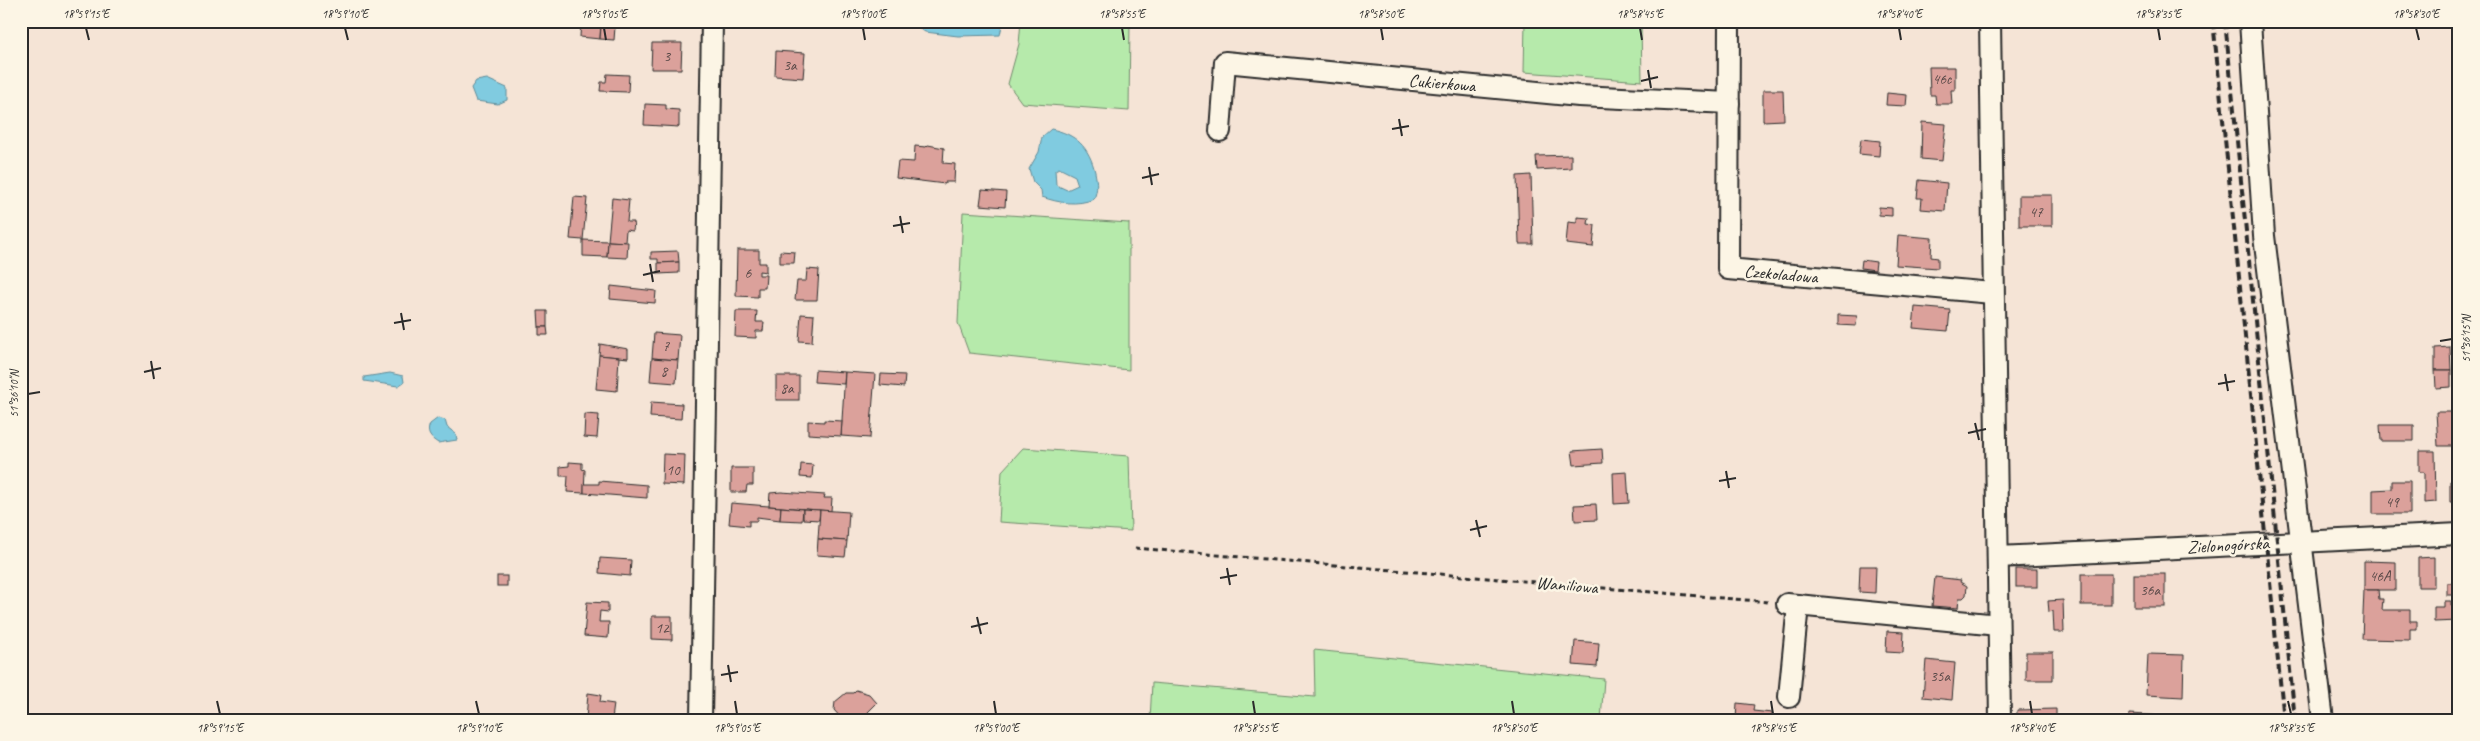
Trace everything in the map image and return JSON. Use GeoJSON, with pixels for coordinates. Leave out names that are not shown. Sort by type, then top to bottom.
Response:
{"type":"FeatureCollection","features":[{"type":"Feature","properties":{"kind":"street"},"geometry":{"type":"LineString","coordinates":[[701,720],[712,21]]}},
{"type":"Feature","properties":{"kind":"street","name":"Czekoladowa"},"geometry":{"type":"LineString","coordinates":[[1729,21],[1728,269],[1992,293]]}},
{"type":"Feature","properties":{"kind":"street"},"geometry":{"type":"LineString","coordinates":[[1990,21],[1992,293],[2000,720]]}},
{"type":"Feature","properties":{"kind":"street"},"geometry":{"type":"LineString","coordinates":[[2250,21],[2264,236],[2323,720]]}},
{"type":"Feature","properties":{"kind":"street","name":"Cukierkowa"},"geometry":{"type":"LineString","coordinates":[[1220,132],[1225,62],[1579,96],[1729,103]]}},
{"type":"Feature","properties":{"kind":"street","name":"Zielonogórska"},"geometry":{"type":"LineString","coordinates":[[1998,557],[2459,534]]}},
{"type":"Feature","properties":{"kind":"street"},"geometry":{"type":"LineString","coordinates":[[1790,697],[1792,604],[1998,625]]}},
{"type":"Feature","properties":{"kind":"path","name":"Waniliowa"},"geometry":{"type":"LineString","coordinates":[[1134,548],[1792,604]]}},
{"type":"Feature","properties":{"kind":"green space"},"geometry":{"type":"Polygon","coordinates":[[[1021,21],[1130,21],[1129,111],[1022,103],[1008,84],[1019,44],[1021,21]]]}},
{"type":"Feature","properties":{"kind":"green space"},"geometry":{"type":"Polygon","coordinates":[[[1525,21],[1641,21],[1642,81],[1524,72],[1525,21]]]}},
{"type":"Feature","properties":{"kind":"green space"},"geometry":{"type":"Polygon","coordinates":[[[963,212],[1129,223],[1129,370],[969,353],[958,323],[963,212]]]}},
{"type":"Feature","properties":{"kind":"green space"},"geometry":{"type":"Polygon","coordinates":[[[1023,448],[1129,456],[1131,531],[999,522],[1002,471],[1023,448]]]}},
{"type":"Feature","properties":{"kind":"green space"},"geometry":{"type":"Polygon","coordinates":[[[1314,650],[1604,679],[1601,720],[1563,718],[1562,720],[1150,720],[1152,683],[1315,697],[1314,650]]]}},
{"type":"Feature","properties":{"kind":"water"},"geometry":{"type":"Polygon","coordinates":[[[915,21],[1003,21],[1000,35],[958,36],[925,32],[919,28],[915,21]]]}},
{"type":"Feature","properties":{"kind":"water"},"geometry":{"type":"Polygon","coordinates":[[[487,79],[507,88],[507,100],[498,104],[476,101],[471,88],[476,81],[487,79]]]}},
{"type":"Feature","properties":{"kind":"water"},"geometry":{"type":"Polygon","coordinates":[[[1051,129],[1068,134],[1080,143],[1089,155],[1096,176],[1097,189],[1094,199],[1068,203],[1042,197],[1041,190],[1033,182],[1029,169],[1039,152],[1042,137],[1051,129]],[[1059,168],[1055,170],[1056,185],[1067,190],[1078,185],[1075,176],[1059,168]]]}},
{"type":"Feature","properties":{"kind":"water"},"geometry":{"type":"Polygon","coordinates":[[[390,373],[403,376],[404,382],[398,386],[364,381],[364,377],[390,373]]]}},
{"type":"Feature","properties":{"kind":"water"},"geometry":{"type":"Polygon","coordinates":[[[438,418],[445,420],[447,427],[456,434],[457,440],[438,443],[431,437],[428,430],[430,424],[438,418]]]}},
{"type":"Feature","properties":{"kind":"building"},"geometry":{"type":"Polygon","coordinates":[[[581,21],[601,21],[600,39],[580,37],[581,21]]]}},
{"type":"Feature","properties":{"kind":"building"},"geometry":{"type":"Polygon","coordinates":[[[601,21],[619,21],[618,27],[601,26],[601,21]]]}},
{"type":"Feature","properties":{"kind":"building"},"geometry":{"type":"Polygon","coordinates":[[[601,26],[615,27],[614,40],[600,39],[601,26]]]}},
{"type":"Feature","properties":{"kind":"building"},"geometry":{"type":"Polygon","coordinates":[[[652,43],[682,43],[681,69],[651,69],[652,43]]]}},
{"type":"Feature","properties":{"kind":"building"},"geometry":{"type":"Polygon","coordinates":[[[776,51],[805,53],[803,78],[775,76],[776,51]]]}},
{"type":"Feature","properties":{"kind":"building"},"geometry":{"type":"Polygon","coordinates":[[[1929,67],[1955,67],[1955,90],[1951,90],[1952,104],[1936,104],[1935,95],[1930,95],[1929,67]]]}},
{"type":"Feature","properties":{"kind":"building"},"geometry":{"type":"Polygon","coordinates":[[[607,74],[629,75],[628,92],[600,91],[601,82],[606,82],[607,74]]]}},
{"type":"Feature","properties":{"kind":"building"},"geometry":{"type":"Polygon","coordinates":[[[1763,90],[1783,90],[1784,120],[1763,121],[1763,90]]]}},
{"type":"Feature","properties":{"kind":"building"},"geometry":{"type":"Polygon","coordinates":[[[1887,93],[1907,95],[1906,106],[1886,105],[1887,93]]]}},
{"type":"Feature","properties":{"kind":"building"},"geometry":{"type":"Polygon","coordinates":[[[645,104],[666,105],[666,109],[679,110],[679,127],[644,125],[645,104]]]}},
{"type":"Feature","properties":{"kind":"building"},"geometry":{"type":"Polygon","coordinates":[[[1922,122],[1946,124],[1942,161],[1921,159],[1922,122]]]}},
{"type":"Feature","properties":{"kind":"building"},"geometry":{"type":"Polygon","coordinates":[[[1861,139],[1880,141],[1879,156],[1859,154],[1861,139]]]}},
{"type":"Feature","properties":{"kind":"building"},"geometry":{"type":"Polygon","coordinates":[[[928,145],[944,148],[943,163],[955,164],[954,182],[945,182],[945,184],[896,178],[898,161],[914,162],[915,146],[926,147],[928,145]]]}},
{"type":"Feature","properties":{"kind":"building"},"geometry":{"type":"Polygon","coordinates":[[[1571,155],[1571,168],[1537,170],[1536,156],[1571,155]]]}},
{"type":"Feature","properties":{"kind":"building"},"geometry":{"type":"Polygon","coordinates":[[[1531,175],[1533,244],[1519,244],[1517,176],[1531,175]]]}},
{"type":"Feature","properties":{"kind":"building"},"geometry":{"type":"Polygon","coordinates":[[[1919,180],[1947,183],[1945,211],[1921,209],[1922,198],[1917,198],[1919,180]]]}},
{"type":"Feature","properties":{"kind":"building"},"geometry":{"type":"Polygon","coordinates":[[[982,190],[1006,192],[1005,207],[980,205],[982,190]]]}},
{"type":"Feature","properties":{"kind":"building"},"geometry":{"type":"Polygon","coordinates":[[[2019,195],[2052,195],[2052,226],[2019,226],[2019,195]]]}},
{"type":"Feature","properties":{"kind":"building"},"geometry":{"type":"Polygon","coordinates":[[[574,197],[587,198],[583,240],[570,239],[574,197]]]}},
{"type":"Feature","properties":{"kind":"building"},"geometry":{"type":"Polygon","coordinates":[[[612,198],[629,200],[627,222],[634,222],[633,231],[626,230],[625,242],[608,241],[612,198]]]}},
{"type":"Feature","properties":{"kind":"building"},"geometry":{"type":"Polygon","coordinates":[[[1879,207],[1892,208],[1892,216],[1879,215],[1879,207]]]}},
{"type":"Feature","properties":{"kind":"building"},"geometry":{"type":"Polygon","coordinates":[[[1577,217],[1589,218],[1588,224],[1595,225],[1593,247],[1566,244],[1568,222],[1577,223],[1577,217]]]}},
{"type":"Feature","properties":{"kind":"building"},"geometry":{"type":"Polygon","coordinates":[[[1898,235],[1932,238],[1931,257],[1938,258],[1938,268],[1896,265],[1898,235]]]}},
{"type":"Feature","properties":{"kind":"building"},"geometry":{"type":"Polygon","coordinates":[[[583,240],[608,241],[607,257],[583,256],[583,240]]]}},
{"type":"Feature","properties":{"kind":"building"},"geometry":{"type":"Polygon","coordinates":[[[608,241],[628,242],[627,258],[607,257],[608,241]]]}},
{"type":"Feature","properties":{"kind":"building"},"geometry":{"type":"Polygon","coordinates":[[[737,250],[759,250],[759,263],[766,263],[766,272],[759,271],[759,275],[766,275],[765,288],[758,288],[758,297],[736,296],[737,250]]]}},
{"type":"Feature","properties":{"kind":"building"},"geometry":{"type":"Polygon","coordinates":[[[678,251],[679,262],[658,263],[658,259],[651,259],[651,252],[678,251]]]}},
{"type":"Feature","properties":{"kind":"building"},"geometry":{"type":"Polygon","coordinates":[[[780,251],[795,252],[794,263],[780,263],[780,251]]]}},
{"type":"Feature","properties":{"kind":"building"},"geometry":{"type":"Polygon","coordinates":[[[1862,260],[1876,262],[1875,270],[1861,268],[1862,260]]]}},
{"type":"Feature","properties":{"kind":"building"},"geometry":{"type":"Polygon","coordinates":[[[679,262],[679,273],[658,274],[658,263],[679,262]]]}},
{"type":"Feature","properties":{"kind":"building"},"geometry":{"type":"Polygon","coordinates":[[[807,269],[819,270],[817,300],[795,300],[797,281],[806,281],[807,269]]]}},
{"type":"Feature","properties":{"kind":"building"},"geometry":{"type":"Polygon","coordinates":[[[611,286],[656,291],[655,303],[610,299],[611,286]]]}},
{"type":"Feature","properties":{"kind":"building"},"geometry":{"type":"Polygon","coordinates":[[[1915,307],[1950,310],[1948,331],[1913,328],[1915,307]]]}},
{"type":"Feature","properties":{"kind":"building"},"geometry":{"type":"Polygon","coordinates":[[[538,311],[547,311],[547,327],[539,327],[538,311]]]}},
{"type":"Feature","properties":{"kind":"building"},"geometry":{"type":"Polygon","coordinates":[[[736,311],[757,311],[756,322],[764,322],[763,331],[756,331],[756,338],[735,337],[736,311]]]}},
{"type":"Feature","properties":{"kind":"building"},"geometry":{"type":"Polygon","coordinates":[[[801,314],[814,315],[812,342],[799,341],[801,314]]]}},
{"type":"Feature","properties":{"kind":"building"},"geometry":{"type":"Polygon","coordinates":[[[1838,315],[1857,316],[1856,326],[1838,325],[1838,315]]]}},
{"type":"Feature","properties":{"kind":"building"},"geometry":{"type":"Polygon","coordinates":[[[539,327],[547,327],[548,335],[539,335],[539,327]]]}},
{"type":"Feature","properties":{"kind":"building"},"geometry":{"type":"Polygon","coordinates":[[[654,333],[680,335],[678,360],[652,358],[654,333]]]}},
{"type":"Feature","properties":{"kind":"building"},"geometry":{"type":"Polygon","coordinates":[[[600,344],[628,349],[628,358],[599,355],[600,344]]]}},
{"type":"Feature","properties":{"kind":"building"},"geometry":{"type":"Polygon","coordinates":[[[2450,347],[2451,370],[2435,370],[2435,348],[2450,347]]]}},
{"type":"Feature","properties":{"kind":"building"},"geometry":{"type":"Polygon","coordinates":[[[599,355],[619,357],[617,391],[596,389],[599,355]]]}},
{"type":"Feature","properties":{"kind":"building"},"geometry":{"type":"Polygon","coordinates":[[[652,358],[678,360],[676,383],[650,381],[652,358]]]}},
{"type":"Feature","properties":{"kind":"building"},"geometry":{"type":"Polygon","coordinates":[[[815,370],[845,372],[844,384],[814,382],[815,370]]]}},
{"type":"Feature","properties":{"kind":"building"},"geometry":{"type":"Polygon","coordinates":[[[2435,370],[2451,370],[2451,387],[2436,388],[2435,370]]]}},
{"type":"Feature","properties":{"kind":"building"},"geometry":{"type":"Polygon","coordinates":[[[845,372],[875,374],[870,438],[841,436],[845,372]]]}},
{"type":"Feature","properties":{"kind":"building"},"geometry":{"type":"Polygon","coordinates":[[[881,374],[905,375],[904,387],[880,385],[881,374]]]}},
{"type":"Feature","properties":{"kind":"building"},"geometry":{"type":"Polygon","coordinates":[[[776,376],[799,376],[799,400],[776,400],[776,376]]]}},
{"type":"Feature","properties":{"kind":"building"},"geometry":{"type":"Polygon","coordinates":[[[651,402],[682,404],[681,419],[650,417],[651,402]]]}},
{"type":"Feature","properties":{"kind":"building"},"geometry":{"type":"Polygon","coordinates":[[[2436,412],[2454,412],[2454,446],[2438,446],[2436,412]]]}},
{"type":"Feature","properties":{"kind":"building"},"geometry":{"type":"Polygon","coordinates":[[[585,414],[599,415],[597,438],[584,437],[585,414]]]}},
{"type":"Feature","properties":{"kind":"building"},"geometry":{"type":"Polygon","coordinates":[[[824,420],[842,421],[841,436],[808,434],[808,421],[824,422],[824,420]]]}},
{"type":"Feature","properties":{"kind":"building"},"geometry":{"type":"Polygon","coordinates":[[[2380,425],[2414,425],[2414,441],[2381,441],[2380,425]]]}},
{"type":"Feature","properties":{"kind":"building"},"geometry":{"type":"Polygon","coordinates":[[[1602,449],[1603,463],[1574,465],[1572,451],[1602,449]]]}},
{"type":"Feature","properties":{"kind":"building"},"geometry":{"type":"Polygon","coordinates":[[[2419,451],[2435,451],[2436,502],[2424,503],[2424,472],[2419,472],[2419,451]]]}},
{"type":"Feature","properties":{"kind":"building"},"geometry":{"type":"Polygon","coordinates":[[[663,454],[685,455],[684,485],[662,484],[663,454]]]}},
{"type":"Feature","properties":{"kind":"building"},"geometry":{"type":"Polygon","coordinates":[[[569,462],[582,463],[582,469],[585,470],[584,493],[567,492],[568,476],[560,476],[560,467],[569,466],[569,462]]]}},
{"type":"Feature","properties":{"kind":"building"},"geometry":{"type":"Polygon","coordinates":[[[801,464],[813,465],[812,478],[800,477],[801,464]]]}},
{"type":"Feature","properties":{"kind":"building"},"geometry":{"type":"Polygon","coordinates":[[[2456,467],[2459,467],[2459,502],[2450,502],[2450,481],[2456,481],[2456,467]]]}},
{"type":"Feature","properties":{"kind":"building"},"geometry":{"type":"Polygon","coordinates":[[[731,468],[753,468],[753,485],[747,485],[746,492],[731,492],[731,468]]]}},
{"type":"Feature","properties":{"kind":"building"},"geometry":{"type":"Polygon","coordinates":[[[1627,472],[1629,503],[1614,504],[1613,473],[1627,472]]]}},
{"type":"Feature","properties":{"kind":"building"},"geometry":{"type":"Polygon","coordinates":[[[599,481],[647,485],[647,498],[584,493],[584,484],[599,484],[599,481]]]}},
{"type":"Feature","properties":{"kind":"building"},"geometry":{"type":"Polygon","coordinates":[[[2392,481],[2410,481],[2410,514],[2373,514],[2373,490],[2392,489],[2392,481]]]}},
{"type":"Feature","properties":{"kind":"building"},"geometry":{"type":"Polygon","coordinates":[[[770,493],[825,495],[824,498],[832,498],[831,511],[769,506],[770,493]]]}},
{"type":"Feature","properties":{"kind":"building"},"geometry":{"type":"Polygon","coordinates":[[[731,503],[781,507],[780,520],[757,517],[757,521],[749,521],[749,526],[729,524],[731,503]]]}},
{"type":"Feature","properties":{"kind":"building"},"geometry":{"type":"Polygon","coordinates":[[[1596,504],[1597,520],[1575,521],[1574,505],[1596,504]]]}},
{"type":"Feature","properties":{"kind":"building"},"geometry":{"type":"Polygon","coordinates":[[[781,507],[803,509],[802,521],[780,520],[781,507]]]}},
{"type":"Feature","properties":{"kind":"building"},"geometry":{"type":"Polygon","coordinates":[[[803,509],[820,510],[819,520],[803,519],[803,509]]]}},
{"type":"Feature","properties":{"kind":"building"},"geometry":{"type":"Polygon","coordinates":[[[820,510],[849,512],[847,541],[818,539],[820,510]]]}},
{"type":"Feature","properties":{"kind":"building"},"geometry":{"type":"Polygon","coordinates":[[[818,539],[847,541],[845,557],[817,555],[818,539]]]}},
{"type":"Feature","properties":{"kind":"building"},"geometry":{"type":"Polygon","coordinates":[[[2434,557],[2434,587],[2418,587],[2418,558],[2434,557]]]}},
{"type":"Feature","properties":{"kind":"building"},"geometry":{"type":"Polygon","coordinates":[[[600,558],[631,560],[630,576],[599,573],[600,558]]]}},
{"type":"Feature","properties":{"kind":"building"},"geometry":{"type":"Polygon","coordinates":[[[2364,561],[2396,562],[2396,590],[2364,590],[2364,561]]]}},
{"type":"Feature","properties":{"kind":"building"},"geometry":{"type":"Polygon","coordinates":[[[1860,566],[1876,566],[1875,593],[1859,592],[1860,566]]]}},
{"type":"Feature","properties":{"kind":"building"},"geometry":{"type":"Polygon","coordinates":[[[2016,569],[2037,569],[2037,587],[2016,587],[2016,569]]]}},
{"type":"Feature","properties":{"kind":"building"},"geometry":{"type":"Polygon","coordinates":[[[2081,574],[2111,574],[2111,605],[2081,605],[2081,574]]]}},
{"type":"Feature","properties":{"kind":"building"},"geometry":{"type":"Polygon","coordinates":[[[2134,574],[2165,574],[2165,607],[2134,607],[2134,574]]]}},
{"type":"Feature","properties":{"kind":"building"},"geometry":{"type":"Polygon","coordinates":[[[497,576],[507,576],[507,586],[497,586],[497,576]]]}},
{"type":"Feature","properties":{"kind":"building"},"geometry":{"type":"Polygon","coordinates":[[[1935,577],[1961,580],[1960,582],[1967,586],[1966,595],[1963,598],[1959,598],[1958,608],[1932,606],[1935,577]]]}},
{"type":"Feature","properties":{"kind":"building"},"geometry":{"type":"Polygon","coordinates":[[[2447,583],[2459,583],[2459,595],[2447,595],[2447,583]]]}},
{"type":"Feature","properties":{"kind":"building"},"geometry":{"type":"Polygon","coordinates":[[[2364,590],[2378,590],[2379,599],[2383,599],[2382,610],[2410,610],[2410,621],[2417,621],[2417,629],[2410,629],[2410,640],[2362,639],[2364,590]]]}},
{"type":"Feature","properties":{"kind":"building"},"geometry":{"type":"Polygon","coordinates":[[[2063,600],[2064,632],[2054,632],[2053,611],[2049,612],[2048,601],[2063,600]]]}},
{"type":"Feature","properties":{"kind":"building"},"geometry":{"type":"Polygon","coordinates":[[[2444,601],[2451,601],[2451,606],[2459,606],[2459,621],[2434,622],[2434,607],[2444,607],[2444,601]]]}},
{"type":"Feature","properties":{"kind":"building"},"geometry":{"type":"Polygon","coordinates":[[[587,602],[608,603],[608,612],[600,611],[599,622],[609,622],[608,638],[584,636],[587,602]]]}},
{"type":"Feature","properties":{"kind":"building"},"geometry":{"type":"Polygon","coordinates":[[[652,616],[672,616],[672,640],[652,639],[652,616]]]}},
{"type":"Feature","properties":{"kind":"building"},"geometry":{"type":"Polygon","coordinates":[[[1887,631],[1904,632],[1903,653],[1886,652],[1887,631]]]}},
{"type":"Feature","properties":{"kind":"building"},"geometry":{"type":"Polygon","coordinates":[[[1575,641],[1599,643],[1597,667],[1573,665],[1575,641]]]}},
{"type":"Feature","properties":{"kind":"building"},"geometry":{"type":"Polygon","coordinates":[[[2026,652],[2053,652],[2053,680],[2026,680],[2026,652]]]}},
{"type":"Feature","properties":{"kind":"building"},"geometry":{"type":"Polygon","coordinates":[[[2148,654],[2184,655],[2183,697],[2146,695],[2148,654]]]}},
{"type":"Feature","properties":{"kind":"building"},"geometry":{"type":"Polygon","coordinates":[[[1926,660],[1955,663],[1952,700],[1923,697],[1926,660]]]}},
{"type":"Feature","properties":{"kind":"building"},"geometry":{"type":"Polygon","coordinates":[[[856,690],[869,694],[877,703],[868,712],[867,720],[843,720],[834,710],[835,702],[846,693],[853,693],[856,690]]]}},
{"type":"Feature","properties":{"kind":"building"},"geometry":{"type":"Polygon","coordinates":[[[588,693],[601,695],[600,702],[614,704],[612,719],[586,720],[588,693]]]}},
{"type":"Feature","properties":{"kind":"building"},"geometry":{"type":"Polygon","coordinates":[[[1737,703],[1754,705],[1753,711],[1772,713],[1772,720],[1736,720],[1737,703]]]}},
{"type":"Feature","properties":{"kind":"building"},"geometry":{"type":"Polygon","coordinates":[[[2056,709],[2056,719],[2017,720],[2017,710],[2056,709]]]}},
{"type":"Feature","properties":{"kind":"building"},"geometry":{"type":"Polygon","coordinates":[[[2130,714],[2164,716],[2164,720],[2129,720],[2130,714]]]}},
{"type":"Feature","properties":{"kind":"building"},"geometry":{"type":"Polygon","coordinates":[[[1805,715],[1821,716],[1821,720],[1805,720],[1805,715]]]}},
{"type":"Feature","properties":{"kind":"railway"},"geometry":{"type":"LineString","coordinates":[[2213,21],[2284,720]]}},
{"type":"Feature","properties":{"kind":"railway"},"geometry":{"type":"LineString","coordinates":[[2225,21],[2295,720]]}}]}
